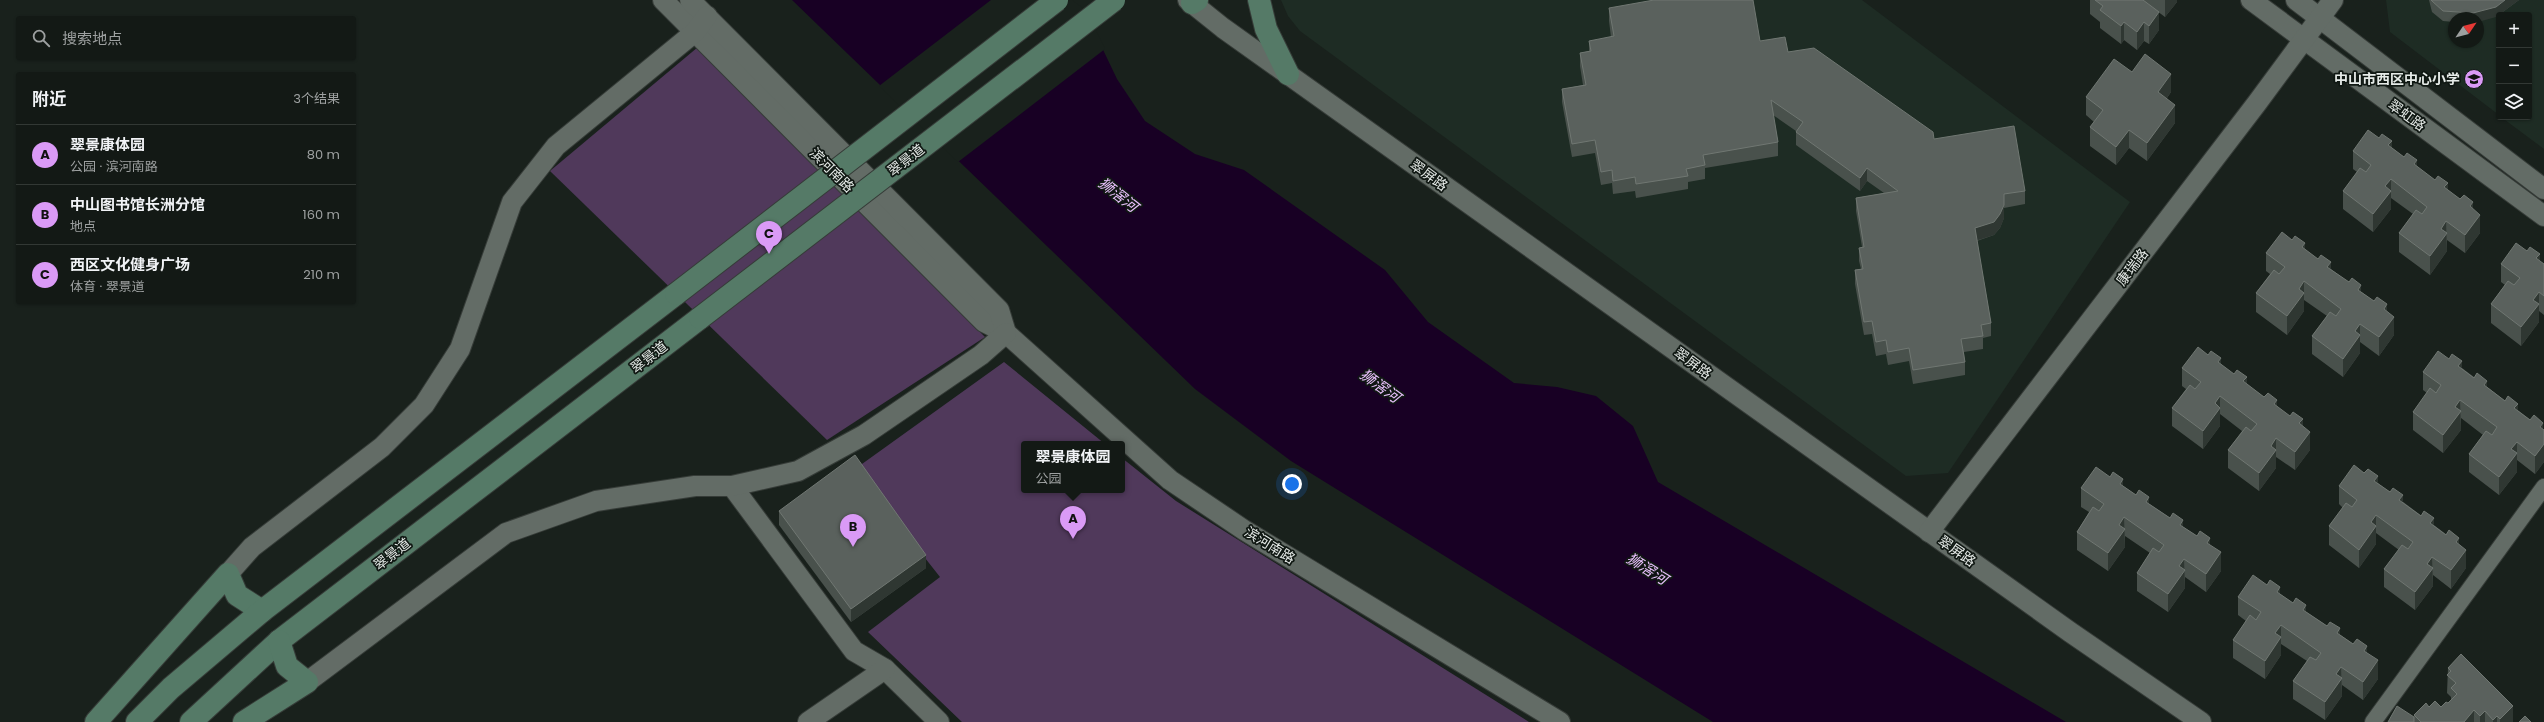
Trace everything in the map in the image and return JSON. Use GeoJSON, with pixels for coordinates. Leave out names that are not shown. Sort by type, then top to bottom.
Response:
{"type":"FeatureCollection","features":[{"type":"Feature","properties":{"kind":"main road"},"geometry":{"type":"LineString","coordinates":[[137,722],[171,688],[262,611],[1057,0]]}},
{"type":"Feature","properties":{"kind":"main road","name":"翠景道"},"geometry":{"type":"LineString","coordinates":[[191,722],[279,641],[1114,0]]}},
{"type":"Feature","properties":{"kind":"main road"},"geometry":{"type":"LineString","coordinates":[[1259,0],[1266,29],[1288,74]]}},
{"type":"Feature","properties":{"kind":"main road"},"geometry":{"type":"LineString","coordinates":[[96,722],[228,574],[237,596],[262,611]]}},
{"type":"Feature","properties":{"kind":"main road"},"geometry":{"type":"LineString","coordinates":[[244,722],[307,682],[287,666],[279,641]]}},
{"type":"Feature","properties":{"kind":"street","name":"滨河南路"},"geometry":{"type":"LineString","coordinates":[[663,0],[984,322],[1006,333],[1170,480],[1244,530],[1560,722]]}},
{"type":"Feature","properties":{"kind":"street","name":"滨河南路"},"geometry":{"type":"LineString","coordinates":[[690,0],[999,310],[1006,333]]}},
{"type":"Feature","properties":{"kind":"street","name":"翠虹路"},"geometry":{"type":"LineString","coordinates":[[2251,0],[2544,216]]}},
{"type":"Feature","properties":{"kind":"street","name":"翠虹路"},"geometry":{"type":"LineString","coordinates":[[2296,0],[2544,189]]}},
{"type":"Feature","properties":{"kind":"street","name":"康瑞路"},"geometry":{"type":"LineString","coordinates":[[1929,532],[2333,0]]}},
{"type":"Feature","properties":{"kind":"street","name":"翠屏路"},"geometry":{"type":"LineString","coordinates":[[1192,1],[1288,74],[1929,532],[2201,722]]}},
{"type":"Feature","properties":{"kind":"street"},"geometry":{"type":"LineString","coordinates":[[228,574],[252,547],[382,447],[424,405],[460,349],[512,202],[556,146],[695,32],[707,16]]}},
{"type":"Feature","properties":{"kind":"street"},"geometry":{"type":"LineString","coordinates":[[307,682],[506,533],[596,501],[695,486],[732,486],[798,470],[864,435],[982,355],[1006,333]]}},
{"type":"Feature","properties":{"kind":"street"},"geometry":{"type":"LineString","coordinates":[[732,486],[854,651],[885,669],[939,722]]}},
{"type":"Feature","properties":{"kind":"street"},"geometry":{"type":"LineString","coordinates":[[2373,722],[2544,487]]}},
{"type":"Feature","properties":{"kind":"street"},"geometry":{"type":"LineString","coordinates":[[808,722],[885,669]]}},
{"type":"Feature","properties":{"kind":"shaded area"},"geometry":{"type":"Polygon","coordinates":[[[1281,0],[1862,0],[2130,202],[1948,473],[1906,476],[1300,31],[1288,16],[1281,0]]]}},
{"type":"Feature","properties":{"kind":"shaded area","name":"中山市西区中心小学"},"geometry":{"type":"Polygon","coordinates":[[[2386,0],[2544,0],[2544,149],[2505,120],[2532,120],[2532,12],[2496,12],[2496,113],[2390,32],[2386,0]]]}},
{"type":"Feature","properties":{"kind":"shaded area"},"geometry":{"type":"Polygon","coordinates":[[[698,47],[985,337],[827,440],[550,171],[698,47]]]}},
{"type":"Feature","properties":{"kind":"shaded area"},"geometry":{"type":"Polygon","coordinates":[[[1004,362],[1101,441],[1021,441],[1021,493],[1125,493],[1125,460],[1176,501],[1529,722],[962,722],[868,632],[940,577],[855,469],[1004,362]]]}},
{"type":"Feature","properties":{"kind":"water","name":"狮滘河"},"geometry":{"type":"Polygon","coordinates":[[[792,0],[1069,0],[1085,12],[1117,79],[1145,121],[1195,154],[1244,170],[1385,270],[1428,322],[1514,383],[1557,387],[1596,396],[1633,426],[1658,482],[2066,722],[1713,722],[1291,461],[1195,389],[792,0]]]}},
{"type":"Feature","properties":{"kind":"pier"},"geometry":{"type":"Polygon","coordinates":[[[991,0],[1072,0],[1087,11],[1105,49],[958,162],[879,86],[991,0]]]}},
{"type":"Feature","properties":{"kind":"building"},"geometry":{"type":"Polygon","coordinates":[[[1654,0],[1753,0],[1760,41],[1785,37],[1788,52],[1814,48],[1933,132],[1934,139],[2014,126],[2025,191],[2004,194],[2004,205],[1994,222],[1975,228],[1991,323],[1981,325],[1983,336],[1961,339],[1965,362],[1913,370],[1909,348],[1888,352],[1886,340],[1876,342],[1872,321],[1864,322],[1855,270],[1863,269],[1859,248],[1864,247],[1856,198],[1898,191],[1867,168],[1860,178],[1796,132],[1803,122],[1771,100],[1778,142],[1703,155],[1705,165],[1686,169],[1688,176],[1636,184],[1635,177],[1613,181],[1612,170],[1601,172],[1595,140],[1572,144],[1562,89],[1586,85],[1580,53],[1591,51],[1589,41],[1614,36],[1609,8],[1654,0]]]}},
{"type":"Feature","properties":{"kind":"building"},"geometry":{"type":"Polygon","coordinates":[[[2095,0],[2143,0],[2159,12],[2149,26],[2144,22],[2137,32],[2124,22],[2121,26],[2100,10],[2103,6],[2095,0]]]}},
{"type":"Feature","properties":{"kind":"building"},"geometry":{"type":"Polygon","coordinates":[[[2431,0],[2505,0],[2496,7],[2477,12],[2443,11],[2431,0]]]}},
{"type":"Feature","properties":{"kind":"building"},"geometry":{"type":"Polygon","coordinates":[[[2145,54],[2171,74],[2158,92],[2175,105],[2147,143],[2129,130],[2116,147],[2090,127],[2103,110],[2086,97],[2114,59],[2132,72],[2145,54]]]}},
{"type":"Feature","properties":{"kind":"building"},"geometry":{"type":"Polygon","coordinates":[[[2368,130],[2379,138],[2382,134],[2392,141],[2388,145],[2404,157],[2407,153],[2417,160],[2414,164],[2435,180],[2438,176],[2448,183],[2444,187],[2460,199],[2464,195],[2473,202],[2470,206],[2480,215],[2465,235],[2446,221],[2441,229],[2447,233],[2430,256],[2399,233],[2416,210],[2422,214],[2427,207],[2391,179],[2385,186],[2391,191],[2373,214],[2343,191],[2360,168],[2366,172],[2371,165],[2353,151],[2368,130]]]}},
{"type":"Feature","properties":{"kind":"building"},"geometry":{"type":"Polygon","coordinates":[[[2282,232],[2292,240],[2295,236],[2305,243],[2302,247],[2318,259],[2321,255],[2331,262],[2327,267],[2349,282],[2352,278],[2361,285],[2358,290],[2374,301],[2377,297],[2387,304],[2384,309],[2394,317],[2379,337],[2360,324],[2355,331],[2360,335],[2343,359],[2312,336],[2330,312],[2336,316],[2341,309],[2304,281],[2299,289],[2304,293],[2287,316],[2256,293],[2274,270],[2279,274],[2285,267],[2266,253],[2282,232]]]}},
{"type":"Feature","properties":{"kind":"building"},"geometry":{"type":"Polygon","coordinates":[[[2516,243],[2527,251],[2530,247],[2540,254],[2536,258],[2544,264],[2544,296],[2539,292],[2533,300],[2539,304],[2521,327],[2491,304],[2508,281],[2514,285],[2520,278],[2501,264],[2516,243]]]}},
{"type":"Feature","properties":{"kind":"building"},"geometry":{"type":"Polygon","coordinates":[[[2198,347],[2208,355],[2211,351],[2221,358],[2218,362],[2234,374],[2237,370],[2247,377],[2243,381],[2264,397],[2268,393],[2277,400],[2274,404],[2290,416],[2293,412],[2303,419],[2299,423],[2310,432],[2295,452],[2276,438],[2271,446],[2276,450],[2259,473],[2228,450],[2246,427],[2251,431],[2257,424],[2220,396],[2215,403],[2220,408],[2203,431],[2172,408],[2190,385],[2195,389],[2201,382],[2182,368],[2198,347]]]}},
{"type":"Feature","properties":{"kind":"building"},"geometry":{"type":"Polygon","coordinates":[[[2438,351],[2449,359],[2452,354],[2462,361],[2458,366],[2474,378],[2477,373],[2487,381],[2484,385],[2505,401],[2508,396],[2518,404],[2514,408],[2530,420],[2534,415],[2543,423],[2540,427],[2544,430],[2544,444],[2535,456],[2517,442],[2511,449],[2517,453],[2499,477],[2469,454],[2486,431],[2492,435],[2497,427],[2460,400],[2455,407],[2461,411],[2443,435],[2413,412],[2430,388],[2436,393],[2441,385],[2423,372],[2438,351]]]}},
{"type":"Feature","properties":{"kind":"building"},"geometry":{"type":"Polygon","coordinates":[[[855,455],[926,555],[851,609],[779,511],[855,455]]]}},
{"type":"Feature","properties":{"kind":"building"},"geometry":{"type":"Polygon","coordinates":[[[2354,465],[2364,473],[2368,469],[2378,476],[2374,481],[2390,492],[2393,488],[2403,495],[2399,500],[2421,516],[2424,511],[2434,518],[2430,523],[2446,535],[2449,530],[2459,538],[2456,542],[2466,550],[2451,570],[2432,557],[2427,564],[2433,568],[2415,592],[2384,569],[2402,545],[2408,549],[2413,542],[2376,515],[2371,522],[2376,526],[2359,550],[2329,526],[2346,503],[2352,507],[2357,500],[2339,486],[2354,465]]]}},
{"type":"Feature","properties":{"kind":"building"},"geometry":{"type":"Polygon","coordinates":[[[2096,467],[2110,477],[2113,472],[2123,479],[2120,484],[2136,495],[2139,490],[2149,497],[2146,502],[2170,518],[2173,513],[2183,520],[2180,525],[2197,536],[2200,531],[2210,538],[2207,543],[2221,552],[2206,574],[2184,559],[2179,566],[2185,570],[2168,594],[2137,573],[2153,548],[2159,552],[2164,545],[2124,517],[2119,525],[2125,529],[2108,553],[2077,532],[2093,507],[2099,511],[2104,504],[2081,488],[2096,467]]]}},
{"type":"Feature","properties":{"kind":"building"},"geometry":{"type":"Polygon","coordinates":[[[2253,575],[2267,585],[2270,580],[2280,587],[2277,592],[2293,603],[2296,598],[2306,605],[2303,610],[2327,626],[2330,622],[2340,628],[2337,633],[2353,644],[2357,639],[2367,646],[2364,651],[2378,660],[2363,682],[2341,667],[2336,674],[2342,678],[2325,702],[2293,681],[2310,657],[2316,660],[2321,653],[2281,625],[2275,633],[2281,637],[2265,661],[2233,640],[2250,615],[2256,620],[2261,612],[2238,597],[2253,575]]]}},
{"type":"Feature","properties":{"kind":"building"},"geometry":{"type":"Polygon","coordinates":[[[2461,654],[2513,706],[2500,719],[2497,716],[2493,720],[2485,711],[2480,716],[2474,710],[2464,722],[2421,722],[2414,715],[2426,703],[2429,707],[2435,701],[2441,707],[2446,702],[2448,703],[2457,694],[2451,688],[2456,683],[2447,675],[2451,671],[2448,668],[2461,654]]]}},
{"type":"Feature","properties":{"kind":"building"},"geometry":{"type":"Polygon","coordinates":[[[2397,706],[2414,717],[2414,722],[2388,722],[2397,706]]]}},
{"type":"Feature","properties":{"kind":"building"},"geometry":{"type":"Polygon","coordinates":[[[2525,716],[2531,722],[2519,722],[2525,716]]]}},
{"type":"Feature","properties":{"kind":"place","name":"中山市西区中心小学"},"geometry":{"type":"Point","coordinates":[2474,79]}},
{"type":"Feature","properties":{"kind":"place","name":"西区文化健身广场"},"geometry":{"type":"Point","coordinates":[769,254]}},
{"type":"Feature","properties":{"kind":"place","name":"翠景康体园"},"geometry":{"type":"Point","coordinates":[1073,539]}},
{"type":"Feature","properties":{"kind":"place","name":"中山图书馆长洲分馆"},"geometry":{"type":"Point","coordinates":[853,547]}}]}
